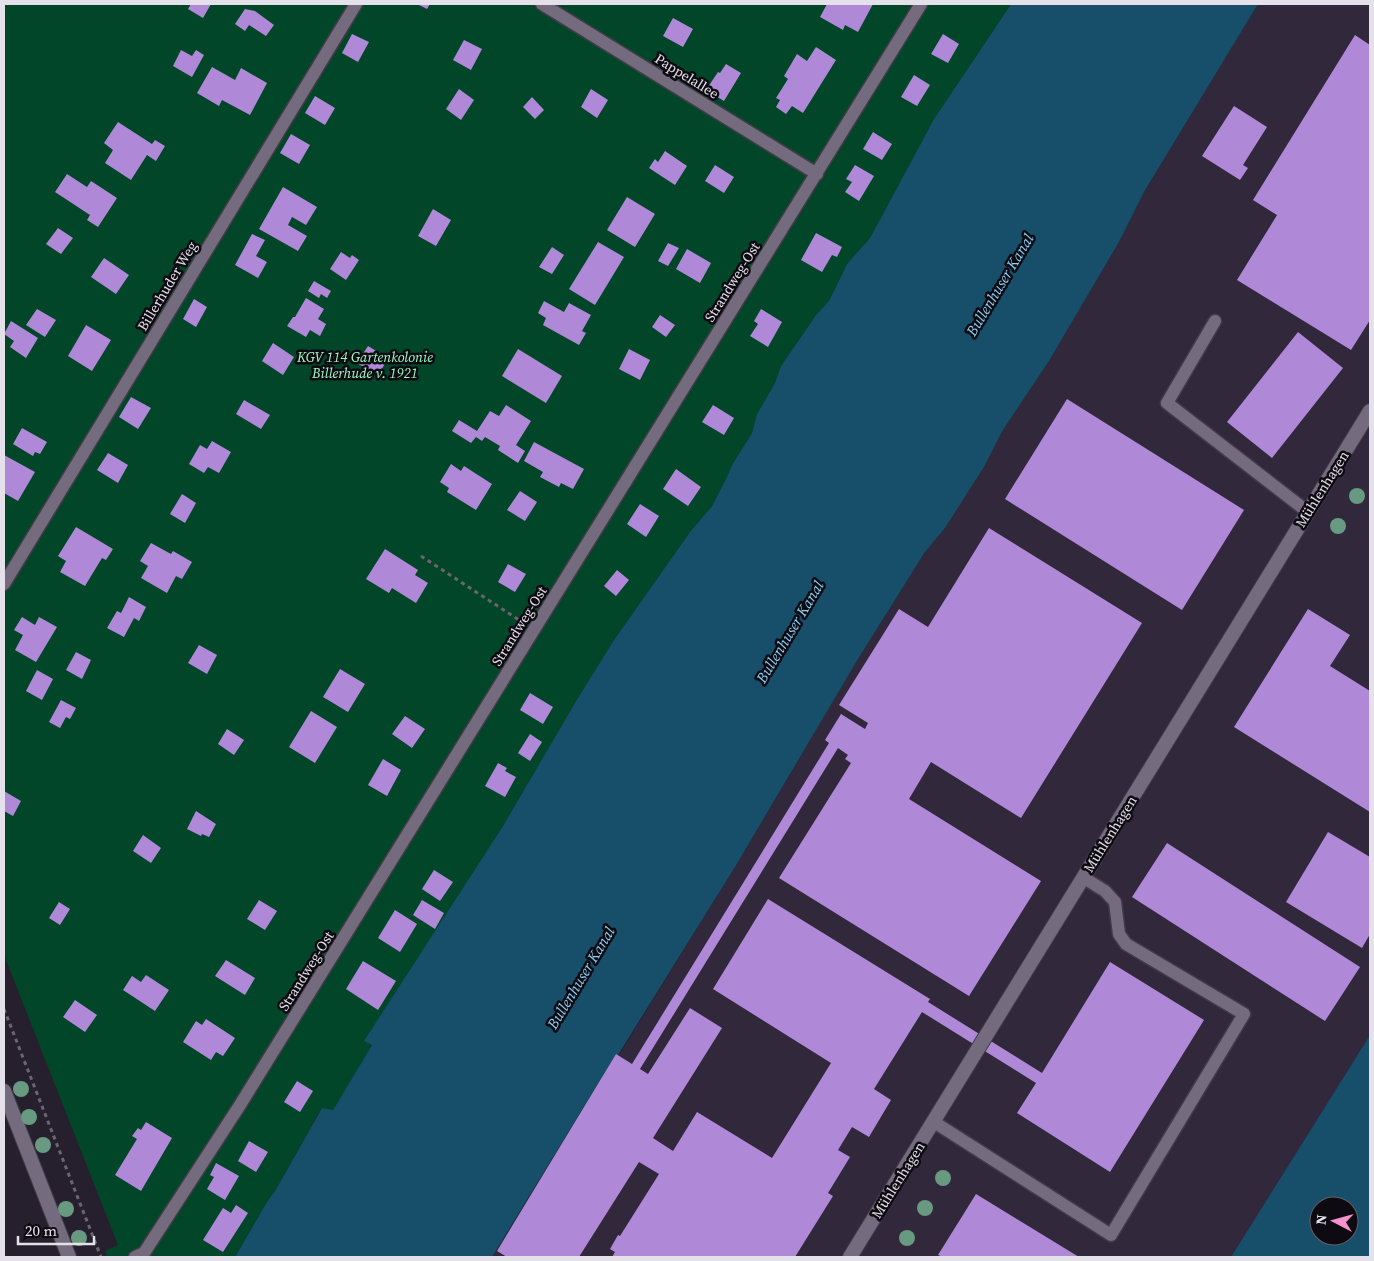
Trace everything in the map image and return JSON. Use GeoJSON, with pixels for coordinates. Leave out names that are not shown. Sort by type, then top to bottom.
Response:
{"type":"FeatureCollection","features":[{"type":"Feature","properties":{"kind":"street","name":"Mühlenhagen"},"geometry":{"type":"LineString","coordinates":[[850,1257],[1370,412]]}},
{"type":"Feature","properties":{"kind":"street"},"geometry":{"type":"LineString","coordinates":[[4,1090],[69,1257]]}},
{"type":"Feature","properties":{"kind":"lane","name":"Billerhuder Weg"},"geometry":{"type":"LineString","coordinates":[[4,584],[356,4]]}},
{"type":"Feature","properties":{"kind":"lane","name":"Pappelallee"},"geometry":{"type":"LineString","coordinates":[[542,4],[817,174]]}},
{"type":"Feature","properties":{"kind":"lane","name":"Strandweg-Ost"},"geometry":{"type":"LineString","coordinates":[[134,1257],[144,1253],[240,1105],[921,4]]}},
{"type":"Feature","properties":{"kind":"lane"},"geometry":{"type":"LineString","coordinates":[[1215,321],[1167,403],[1308,512]]}},
{"type":"Feature","properties":{"kind":"lane"},"geometry":{"type":"LineString","coordinates":[[934,1122],[1112,1235],[1244,1014],[1126,944],[1119,934],[1115,902],[1105,891],[1084,878]]}},
{"type":"Feature","properties":{"kind":"path"},"geometry":{"type":"LineString","coordinates":[[421,556],[534,630]]}},
{"type":"Feature","properties":{"kind":"path"},"geometry":{"type":"LineString","coordinates":[[4,1009],[101,1257]]}},
{"type":"Feature","properties":{"kind":"shaded area"},"geometry":{"type":"Polygon","coordinates":[[[1258,4],[1370,4],[1370,1035],[1231,1257],[492,1257],[616,1054],[619,1055],[735,867],[858,659],[925,552],[945,528],[984,467],[1003,430],[1049,361],[1119,242],[1144,192],[1258,4]]]}},
{"type":"Feature","properties":{"kind":"green space","name":"KGV 114 Gartenkolonie Billerhude v. 1921"},"geometry":{"type":"Polygon","coordinates":[[[4,4],[1011,4],[934,119],[870,238],[847,264],[829,301],[816,315],[781,366],[775,383],[757,414],[752,433],[732,465],[712,506],[690,532],[614,640],[503,826],[365,1041],[372,1045],[333,1110],[321,1109],[235,1257],[107,1257],[105,1251],[118,1245],[4,955],[4,4]]]}},
{"type":"Feature","properties":{"kind":"water","name":"Bullenhuser Kanal"},"geometry":{"type":"Polygon","coordinates":[[[1011,4],[1258,4],[1144,192],[1119,242],[1049,361],[1003,430],[984,467],[945,528],[925,552],[858,659],[735,867],[618,1055],[616,1054],[492,1257],[235,1257],[322,1108],[333,1110],[372,1045],[364,1041],[503,826],[614,640],[690,532],[712,506],[732,465],[752,433],[757,414],[775,383],[781,366],[816,315],[829,301],[847,264],[870,238],[934,119],[1011,4]]]}},
{"type":"Feature","properties":{"kind":"water"},"geometry":{"type":"Polygon","coordinates":[[[1370,1035],[1370,1257],[1231,1257],[1370,1035]]]}},
{"type":"Feature","properties":{"kind":"building"},"geometry":{"type":"Polygon","coordinates":[[[191,4],[211,4],[203,18],[188,9],[191,4]]]}},
{"type":"Feature","properties":{"kind":"building"},"geometry":{"type":"Polygon","coordinates":[[[417,4],[430,4],[427,9],[417,4]]]}},
{"type":"Feature","properties":{"kind":"building"},"geometry":{"type":"Polygon","coordinates":[[[827,4],[873,4],[858,32],[845,25],[843,30],[820,17],[827,4]]]}},
{"type":"Feature","properties":{"kind":"building"},"geometry":{"type":"Polygon","coordinates":[[[245,9],[255,11],[274,25],[266,36],[249,25],[245,31],[235,24],[245,9]]]}},
{"type":"Feature","properties":{"kind":"building"},"geometry":{"type":"Polygon","coordinates":[[[673,18],[693,29],[683,47],[663,36],[673,18]]]}},
{"type":"Feature","properties":{"kind":"building"},"geometry":{"type":"Polygon","coordinates":[[[352,34],[369,42],[358,62],[342,53],[352,34]]]}},
{"type":"Feature","properties":{"kind":"building"},"geometry":{"type":"Polygon","coordinates":[[[943,34],[959,44],[948,63],[931,54],[943,34]]]}},
{"type":"Feature","properties":{"kind":"building"},"geometry":{"type":"Polygon","coordinates":[[[1355,35],[1370,45],[1370,320],[1351,350],[1237,280],[1277,215],[1253,200],[1355,35]]]}},
{"type":"Feature","properties":{"kind":"building"},"geometry":{"type":"Polygon","coordinates":[[[464,40],[482,49],[471,70],[453,60],[464,40]]]}},
{"type":"Feature","properties":{"kind":"building"},"geometry":{"type":"Polygon","coordinates":[[[816,47],[836,60],[803,113],[792,106],[786,114],[776,107],[780,100],[776,98],[788,79],[784,76],[797,54],[807,61],[816,47]]]}},
{"type":"Feature","properties":{"kind":"building"},"geometry":{"type":"Polygon","coordinates":[[[181,50],[192,56],[196,50],[204,55],[192,77],[173,66],[181,50]]]}},
{"type":"Feature","properties":{"kind":"building"},"geometry":{"type":"Polygon","coordinates":[[[726,64],[741,73],[724,101],[706,90],[726,64]]]}},
{"type":"Feature","properties":{"kind":"building"},"geometry":{"type":"Polygon","coordinates":[[[212,67],[235,80],[241,68],[267,83],[250,115],[222,100],[219,106],[197,93],[212,67]]]}},
{"type":"Feature","properties":{"kind":"building"},"geometry":{"type":"Polygon","coordinates":[[[914,75],[930,85],[917,106],[901,97],[914,75]]]}},
{"type":"Feature","properties":{"kind":"building"},"geometry":{"type":"Polygon","coordinates":[[[459,89],[474,100],[461,120],[446,109],[459,89]]]}},
{"type":"Feature","properties":{"kind":"building"},"geometry":{"type":"Polygon","coordinates":[[[591,89],[608,100],[597,118],[581,107],[591,89]]]}},
{"type":"Feature","properties":{"kind":"building"},"geometry":{"type":"Polygon","coordinates":[[[315,96],[335,108],[325,125],[305,113],[315,96]]]}},
{"type":"Feature","properties":{"kind":"building"},"geometry":{"type":"Polygon","coordinates":[[[532,97],[544,110],[535,119],[523,107],[532,97]]]}},
{"type":"Feature","properties":{"kind":"building"},"geometry":{"type":"Polygon","coordinates":[[[1234,106],[1267,127],[1243,165],[1248,168],[1240,180],[1202,156],[1234,106]]]}},
{"type":"Feature","properties":{"kind":"building"},"geometry":{"type":"Polygon","coordinates":[[[118,122],[152,144],[155,140],[165,146],[156,161],[147,155],[131,180],[105,163],[113,150],[104,143],[118,122]]]}},
{"type":"Feature","properties":{"kind":"building"},"geometry":{"type":"Polygon","coordinates":[[[873,132],[892,144],[882,160],[863,149],[873,132]]]}},
{"type":"Feature","properties":{"kind":"building"},"geometry":{"type":"Polygon","coordinates":[[[291,134],[310,145],[299,164],[280,153],[291,134]]]}},
{"type":"Feature","properties":{"kind":"building"},"geometry":{"type":"Polygon","coordinates":[[[665,151],[687,166],[675,185],[649,168],[655,159],[658,162],[665,151]]]}},
{"type":"Feature","properties":{"kind":"building"},"geometry":{"type":"Polygon","coordinates":[[[715,165],[734,177],[724,193],[705,181],[715,165]]]}},
{"type":"Feature","properties":{"kind":"building"},"geometry":{"type":"Polygon","coordinates":[[[855,165],[874,176],[859,201],[845,192],[852,182],[846,179],[855,165]]]}},
{"type":"Feature","properties":{"kind":"building"},"geometry":{"type":"Polygon","coordinates":[[[67,174],[87,187],[91,181],[117,198],[98,227],[87,220],[90,215],[55,192],[67,174]]]}},
{"type":"Feature","properties":{"kind":"building"},"geometry":{"type":"Polygon","coordinates":[[[283,187],[317,207],[306,225],[292,217],[288,225],[307,236],[298,251],[259,229],[283,187]]]}},
{"type":"Feature","properties":{"kind":"building"},"geometry":{"type":"Polygon","coordinates":[[[627,197],[655,214],[635,247],[607,230],[627,197]]]}},
{"type":"Feature","properties":{"kind":"building"},"geometry":{"type":"Polygon","coordinates":[[[433,209],[451,220],[436,246],[418,236],[433,209]]]}},
{"type":"Feature","properties":{"kind":"building"},"geometry":{"type":"Polygon","coordinates":[[[58,228],[73,238],[61,254],[46,244],[58,228]]]}},
{"type":"Feature","properties":{"kind":"building"},"geometry":{"type":"Polygon","coordinates":[[[816,233],[842,247],[837,257],[832,255],[822,272],[801,260],[816,233]]]}},
{"type":"Feature","properties":{"kind":"building"},"geometry":{"type":"Polygon","coordinates":[[[252,234],[265,240],[256,256],[267,262],[258,278],[235,265],[252,234]]]}},
{"type":"Feature","properties":{"kind":"building"},"geometry":{"type":"Polygon","coordinates":[[[598,242],[624,257],[595,305],[569,289],[598,242]]]}},
{"type":"Feature","properties":{"kind":"building"},"geometry":{"type":"Polygon","coordinates":[[[668,243],[679,248],[668,266],[658,261],[668,243]]]}},
{"type":"Feature","properties":{"kind":"building"},"geometry":{"type":"Polygon","coordinates":[[[552,247],[564,255],[552,274],[539,267],[552,247]]]}},
{"type":"Feature","properties":{"kind":"building"},"geometry":{"type":"Polygon","coordinates":[[[687,249],[711,263],[700,283],[676,269],[687,249]]]}},
{"type":"Feature","properties":{"kind":"building"},"geometry":{"type":"Polygon","coordinates":[[[341,252],[350,258],[352,255],[359,260],[346,280],[330,269],[341,252]]]}},
{"type":"Feature","properties":{"kind":"building"},"geometry":{"type":"Polygon","coordinates":[[[104,258],[129,275],[116,294],[91,277],[104,258]]]}},
{"type":"Feature","properties":{"kind":"building"},"geometry":{"type":"Polygon","coordinates":[[[314,281],[331,291],[327,298],[321,294],[319,298],[308,291],[314,281]]]}},
{"type":"Feature","properties":{"kind":"building"},"geometry":{"type":"Polygon","coordinates":[[[306,298],[324,309],[318,319],[326,324],[320,336],[310,330],[306,337],[287,326],[295,317],[306,298]]]}},
{"type":"Feature","properties":{"kind":"building"},"geometry":{"type":"Polygon","coordinates":[[[194,299],[207,307],[196,327],[183,319],[194,299]]]}},
{"type":"Feature","properties":{"kind":"building"},"geometry":{"type":"Polygon","coordinates":[[[544,301],[564,312],[569,303],[591,315],[582,331],[586,333],[579,345],[543,325],[546,318],[538,313],[544,301]]]}},
{"type":"Feature","properties":{"kind":"building"},"geometry":{"type":"Polygon","coordinates":[[[37,309],[56,320],[45,337],[26,325],[37,309]]]}},
{"type":"Feature","properties":{"kind":"building"},"geometry":{"type":"Polygon","coordinates":[[[761,309],[782,322],[768,347],[750,336],[758,324],[754,321],[761,309]]]}},
{"type":"Feature","properties":{"kind":"building"},"geometry":{"type":"Polygon","coordinates":[[[660,315],[675,325],[666,337],[652,327],[660,315]]]}},
{"type":"Feature","properties":{"kind":"building"},"geometry":{"type":"Polygon","coordinates":[[[11,321],[38,338],[26,358],[10,347],[14,341],[4,334],[11,321]]]}},
{"type":"Feature","properties":{"kind":"building"},"geometry":{"type":"Polygon","coordinates":[[[86,325],[111,340],[92,371],[68,356],[86,325]]]}},
{"type":"Feature","properties":{"kind":"building"},"geometry":{"type":"Polygon","coordinates":[[[1298,332],[1343,368],[1272,458],[1227,422],[1298,332]]]}},
{"type":"Feature","properties":{"kind":"building"},"geometry":{"type":"Polygon","coordinates":[[[273,343],[294,357],[283,375],[262,361],[273,343]]]}},
{"type":"Feature","properties":{"kind":"building"},"geometry":{"type":"Polygon","coordinates":[[[368,346],[388,358],[378,376],[357,363],[368,346]]]}},
{"type":"Feature","properties":{"kind":"building"},"geometry":{"type":"Polygon","coordinates":[[[518,349],[562,376],[546,403],[502,376],[518,349]]]}},
{"type":"Feature","properties":{"kind":"building"},"geometry":{"type":"Polygon","coordinates":[[[629,349],[650,360],[640,380],[619,369],[629,349]]]}},
{"type":"Feature","properties":{"kind":"building"},"geometry":{"type":"Polygon","coordinates":[[[131,397],[151,408],[138,429],[119,417],[131,397]]]}},
{"type":"Feature","properties":{"kind":"building"},"geometry":{"type":"Polygon","coordinates":[[[1067,399],[1244,510],[1182,610],[1005,499],[1067,399]]]}},
{"type":"Feature","properties":{"kind":"building"},"geometry":{"type":"Polygon","coordinates":[[[244,400],[270,415],[261,429],[236,414],[244,400]]]}},
{"type":"Feature","properties":{"kind":"building"},"geometry":{"type":"Polygon","coordinates":[[[506,405],[531,421],[516,445],[525,451],[518,463],[498,450],[500,446],[485,437],[482,441],[476,437],[471,443],[452,431],[459,420],[477,431],[490,411],[499,416],[506,405]]]}},
{"type":"Feature","properties":{"kind":"building"},"geometry":{"type":"Polygon","coordinates":[[[713,405],[734,418],[724,435],[702,422],[713,405]]]}},
{"type":"Feature","properties":{"kind":"building"},"geometry":{"type":"Polygon","coordinates":[[[22,428],[47,442],[40,454],[35,452],[33,456],[13,444],[22,428]]]}},
{"type":"Feature","properties":{"kind":"building"},"geometry":{"type":"Polygon","coordinates":[[[212,441],[231,452],[219,473],[208,467],[204,473],[189,464],[200,445],[207,449],[212,441]]]}},
{"type":"Feature","properties":{"kind":"building"},"geometry":{"type":"Polygon","coordinates":[[[534,442],[584,469],[573,489],[561,483],[559,487],[540,477],[543,472],[524,461],[534,442]]]}},
{"type":"Feature","properties":{"kind":"building"},"geometry":{"type":"Polygon","coordinates":[[[108,453],[128,465],[118,483],[97,470],[108,453]]]}},
{"type":"Feature","properties":{"kind":"building"},"geometry":{"type":"Polygon","coordinates":[[[4,455],[35,472],[18,501],[4,493],[4,455]]]}},
{"type":"Feature","properties":{"kind":"building"},"geometry":{"type":"Polygon","coordinates":[[[451,464],[461,471],[464,466],[492,484],[476,510],[447,492],[449,488],[440,482],[451,464]]]}},
{"type":"Feature","properties":{"kind":"building"},"geometry":{"type":"Polygon","coordinates":[[[676,469],[701,487],[688,506],[663,489],[676,469]]]}},
{"type":"Feature","properties":{"kind":"building"},"geometry":{"type":"Polygon","coordinates":[[[520,491],[537,502],[525,521],[507,510],[520,491]]]}},
{"type":"Feature","properties":{"kind":"building"},"geometry":{"type":"Polygon","coordinates":[[[182,494],[196,503],[185,523],[170,514],[182,494]]]}},
{"type":"Feature","properties":{"kind":"building"},"geometry":{"type":"Polygon","coordinates":[[[640,504],[659,516],[646,537],[627,524],[640,504]]]}},
{"type":"Feature","properties":{"kind":"building"},"geometry":{"type":"Polygon","coordinates":[[[76,527],[113,549],[106,560],[102,558],[85,586],[60,572],[66,561],[58,556],[76,527]]]}},
{"type":"Feature","properties":{"kind":"building"},"geometry":{"type":"Polygon","coordinates":[[[989,528],[1142,623],[1021,818],[931,762],[909,799],[1041,881],[969,996],[779,878],[851,763],[845,759],[848,755],[838,748],[640,1069],[648,1074],[690,1008],[722,1028],[653,1138],[673,1151],[697,1112],[772,1158],[831,1063],[713,989],[768,899],[930,999],[928,1002],[1042,1073],[1110,962],[1204,1020],[1110,1172],[1017,1113],[1036,1083],[922,1012],[874,1089],[891,1100],[869,1137],[852,1127],[838,1150],[850,1157],[828,1193],[833,1196],[795,1257],[612,1257],[615,1252],[610,1249],[659,1174],[639,1162],[579,1257],[507,1257],[497,1251],[616,1054],[632,1064],[829,743],[825,740],[841,714],[865,729],[868,723],[839,705],[899,609],[928,627],[989,528]]]}},
{"type":"Feature","properties":{"kind":"building"},"geometry":{"type":"Polygon","coordinates":[[[151,543],[171,554],[173,551],[192,562],[182,579],[176,576],[167,593],[141,578],[148,566],[140,561],[151,543]]]}},
{"type":"Feature","properties":{"kind":"building"},"geometry":{"type":"Polygon","coordinates":[[[385,549],[418,570],[415,575],[428,583],[416,603],[392,588],[389,593],[366,579],[385,549]]]}},
{"type":"Feature","properties":{"kind":"building"},"geometry":{"type":"Polygon","coordinates":[[[508,564],[526,574],[515,592],[498,582],[508,564]]]}},
{"type":"Feature","properties":{"kind":"building"},"geometry":{"type":"Polygon","coordinates":[[[617,570],[629,580],[616,596],[604,586],[617,570]]]}},
{"type":"Feature","properties":{"kind":"building"},"geometry":{"type":"Polygon","coordinates":[[[129,597],[146,607],[139,621],[134,618],[124,637],[107,628],[117,611],[121,613],[129,597]]]}},
{"type":"Feature","properties":{"kind":"building"},"geometry":{"type":"Polygon","coordinates":[[[1308,609],[1350,635],[1330,666],[1370,691],[1370,812],[1234,727],[1308,609]]]}},
{"type":"Feature","properties":{"kind":"building"},"geometry":{"type":"Polygon","coordinates":[[[22,617],[35,625],[39,617],[57,627],[36,662],[15,650],[23,635],[14,630],[22,617]]]}},
{"type":"Feature","properties":{"kind":"building"},"geometry":{"type":"Polygon","coordinates":[[[199,645],[217,655],[207,674],[188,663],[199,645]]]}},
{"type":"Feature","properties":{"kind":"building"},"geometry":{"type":"Polygon","coordinates":[[[76,652],[91,660],[82,679],[66,670],[76,652]]]}},
{"type":"Feature","properties":{"kind":"building"},"geometry":{"type":"Polygon","coordinates":[[[340,669],[365,684],[348,712],[323,697],[340,669]]]}},
{"type":"Feature","properties":{"kind":"building"},"geometry":{"type":"Polygon","coordinates":[[[37,670],[53,679],[42,700],[26,691],[37,670]]]}},
{"type":"Feature","properties":{"kind":"building"},"geometry":{"type":"Polygon","coordinates":[[[530,693],[553,707],[543,724],[520,710],[530,693]]]}},
{"type":"Feature","properties":{"kind":"building"},"geometry":{"type":"Polygon","coordinates":[[[61,700],[76,708],[70,719],[66,717],[60,728],[49,722],[61,700]]]}},
{"type":"Feature","properties":{"kind":"building"},"geometry":{"type":"Polygon","coordinates":[[[311,711],[337,727],[315,763],[289,747],[311,711]]]}},
{"type":"Feature","properties":{"kind":"building"},"geometry":{"type":"Polygon","coordinates":[[[405,716],[425,729],[412,748],[392,734],[405,716]]]}},
{"type":"Feature","properties":{"kind":"building"},"geometry":{"type":"Polygon","coordinates":[[[227,729],[244,740],[234,755],[218,744],[227,729]]]}},
{"type":"Feature","properties":{"kind":"building"},"geometry":{"type":"Polygon","coordinates":[[[530,734],[542,742],[530,761],[518,753],[530,734]]]}},
{"type":"Feature","properties":{"kind":"building"},"geometry":{"type":"Polygon","coordinates":[[[383,759],[401,770],[387,796],[368,785],[383,759]]]}},
{"type":"Feature","properties":{"kind":"building"},"geometry":{"type":"Polygon","coordinates":[[[498,763],[507,768],[505,771],[516,777],[505,797],[485,786],[498,763]]]}},
{"type":"Feature","properties":{"kind":"building"},"geometry":{"type":"Polygon","coordinates":[[[4,791],[21,801],[13,816],[4,811],[4,791]]]}},
{"type":"Feature","properties":{"kind":"building"},"geometry":{"type":"Polygon","coordinates":[[[196,811],[216,824],[209,837],[202,834],[201,836],[187,829],[196,811]]]}},
{"type":"Feature","properties":{"kind":"building"},"geometry":{"type":"Polygon","coordinates":[[[1328,832],[1370,857],[1370,934],[1362,948],[1286,902],[1328,832]]]}},
{"type":"Feature","properties":{"kind":"building"},"geometry":{"type":"Polygon","coordinates":[[[143,835],[161,848],[151,863],[133,851],[143,835]]]}},
{"type":"Feature","properties":{"kind":"building"},"geometry":{"type":"Polygon","coordinates":[[[1167,843],[1360,967],[1325,1021],[1132,897],[1167,843]]]}},
{"type":"Feature","properties":{"kind":"building"},"geometry":{"type":"Polygon","coordinates":[[[434,870],[453,882],[440,901],[422,889],[434,870]]]}},
{"type":"Feature","properties":{"kind":"building"},"geometry":{"type":"Polygon","coordinates":[[[259,900],[277,911],[265,930],[247,919],[259,900]]]}},
{"type":"Feature","properties":{"kind":"building"},"geometry":{"type":"Polygon","coordinates":[[[422,900],[444,913],[435,929],[413,915],[422,900]]]}},
{"type":"Feature","properties":{"kind":"building"},"geometry":{"type":"Polygon","coordinates":[[[59,902],[70,909],[60,925],[49,918],[59,902]]]}},
{"type":"Feature","properties":{"kind":"building"},"geometry":{"type":"Polygon","coordinates":[[[395,910],[417,924],[400,952],[378,938],[395,910]]]}},
{"type":"Feature","properties":{"kind":"building"},"geometry":{"type":"Polygon","coordinates":[[[226,960],[255,978],[245,995],[215,976],[226,960]]]}},
{"type":"Feature","properties":{"kind":"building"},"geometry":{"type":"Polygon","coordinates":[[[363,961],[396,981],[378,1010],[346,989],[363,961]]]}},
{"type":"Feature","properties":{"kind":"building"},"geometry":{"type":"Polygon","coordinates":[[[146,975],[169,990],[155,1011],[123,990],[132,976],[141,982],[146,975]]]}},
{"type":"Feature","properties":{"kind":"building"},"geometry":{"type":"Polygon","coordinates":[[[75,1000],[97,1015],[85,1032],[63,1017],[75,1000]]]}},
{"type":"Feature","properties":{"kind":"building"},"geometry":{"type":"Polygon","coordinates":[[[206,1019],[235,1038],[223,1056],[216,1052],[211,1060],[183,1042],[196,1021],[202,1025],[206,1019]]]}},
{"type":"Feature","properties":{"kind":"building"},"geometry":{"type":"Polygon","coordinates":[[[297,1081],[313,1091],[300,1112],[284,1102],[297,1081]]]}},
{"type":"Feature","properties":{"kind":"building"},"geometry":{"type":"Polygon","coordinates":[[[146,1122],[172,1138],[141,1191],[115,1175],[137,1139],[132,1136],[138,1128],[141,1130],[146,1122]]]}},
{"type":"Feature","properties":{"kind":"building"},"geometry":{"type":"Polygon","coordinates":[[[249,1141],[268,1152],[256,1172],[238,1161],[249,1141]]]}},
{"type":"Feature","properties":{"kind":"building"},"geometry":{"type":"Polygon","coordinates":[[[216,1163],[239,1176],[225,1200],[207,1189],[214,1177],[210,1175],[216,1163]]]}},
{"type":"Feature","properties":{"kind":"building"},"geometry":{"type":"Polygon","coordinates":[[[976,1194],[1079,1257],[943,1257],[938,1255],[976,1194]]]}},
{"type":"Feature","properties":{"kind":"building"},"geometry":{"type":"Polygon","coordinates":[[[236,1205],[248,1213],[223,1252],[203,1240],[223,1208],[231,1213],[236,1205]]]}}]}
